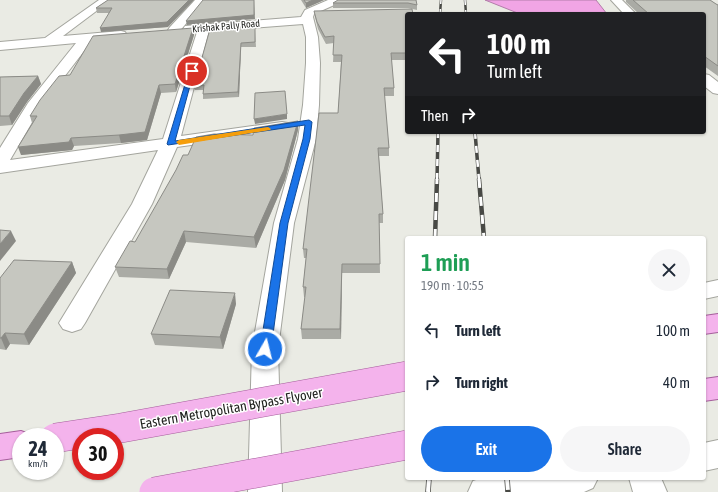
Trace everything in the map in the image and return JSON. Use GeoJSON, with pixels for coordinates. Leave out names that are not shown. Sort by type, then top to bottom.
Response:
{"type":"FeatureCollection","features":[{"type":"Feature","properties":{"kind":"main road"},"geometry":{"type":"LineString","coordinates":[[706,325],[718,322]]}},
{"type":"Feature","properties":{"kind":"main road","name":"Eastern Metropolitan Bypass Flyover"},"geometry":{"type":"LineString","coordinates":[[64,437],[121,428],[405,376]]}},
{"type":"Feature","properties":{"kind":"main road"},"geometry":{"type":"LineString","coordinates":[[706,390],[718,388]]}},
{"type":"Feature","properties":{"kind":"main road"},"geometry":{"type":"LineString","coordinates":[[0,447],[12,445]]}},
{"type":"Feature","properties":{"kind":"main road"},"geometry":{"type":"LineString","coordinates":[[154,492],[405,445]]}},
{"type":"Feature","properties":{"kind":"street"},"geometry":{"type":"LineString","coordinates":[[48,42],[106,0]]}},
{"type":"Feature","properties":{"kind":"street"},"geometry":{"type":"LineString","coordinates":[[174,30],[201,0]]}},
{"type":"Feature","properties":{"kind":"street"},"geometry":{"type":"LineString","coordinates":[[308,16],[337,0]]}},
{"type":"Feature","properties":{"kind":"street"},"geometry":{"type":"LineString","coordinates":[[616,0],[628,12]]}},
{"type":"Feature","properties":{"kind":"street"},"geometry":{"type":"LineString","coordinates":[[308,16],[339,12]]}},
{"type":"Feature","properties":{"kind":"street"},"geometry":{"type":"LineString","coordinates":[[265,492],[265,349],[284,223],[309,122],[313,63],[312,37],[308,16]]}},
{"type":"Feature","properties":{"kind":"street","name":"Krishak Pally Road"},"geometry":{"type":"LineString","coordinates":[[161,32],[308,16]]}},
{"type":"Feature","properties":{"kind":"street"},"geometry":{"type":"LineString","coordinates":[[72,323],[142,204],[170,144],[204,28]]}},
{"type":"Feature","properties":{"kind":"street"},"geometry":{"type":"LineString","coordinates":[[0,46],[134,34]]}},
{"type":"Feature","properties":{"kind":"street"},"geometry":{"type":"LineString","coordinates":[[0,162],[34,106],[87,38]]}},
{"type":"Feature","properties":{"kind":"street"},"geometry":{"type":"LineString","coordinates":[[706,80],[718,90]]}},
{"type":"Feature","properties":{"kind":"street"},"geometry":{"type":"LineString","coordinates":[[0,167],[170,144],[309,122]]}},
{"type":"Feature","properties":{"kind":"street"},"geometry":{"type":"LineString","coordinates":[[706,291],[718,288]]}},
{"type":"Feature","properties":{"kind":"street"},"geometry":{"type":"LineString","coordinates":[[706,457],[718,454]]}},
{"type":"Feature","properties":{"kind":"street"},"geometry":{"type":"LineString","coordinates":[[484,492],[568,480]]}},
{"type":"Feature","properties":{"kind":"street"},"geometry":{"type":"LineString","coordinates":[[646,480],[650,492]]}},
{"type":"Feature","properties":{"kind":"shaded area"},"geometry":{"type":"Polygon","coordinates":[[[485,0],[596,0],[605,12],[515,12],[485,0]]]}},
{"type":"Feature","properties":{"kind":"building"},"geometry":{"type":"Polygon","coordinates":[[[108,0],[189,0],[167,22],[100,28],[112,8],[96,8],[108,0]]]}},
{"type":"Feature","properties":{"kind":"building"},"geometry":{"type":"Polygon","coordinates":[[[203,0],[254,0],[254,15],[186,21],[203,0]]]}},
{"type":"Feature","properties":{"kind":"building"},"geometry":{"type":"Polygon","coordinates":[[[304,0],[313,0],[306,3],[304,0]]]}},
{"type":"Feature","properties":{"kind":"building"},"geometry":{"type":"Polygon","coordinates":[[[338,0],[416,0],[417,5],[408,3],[333,3],[338,0]]]}},
{"type":"Feature","properties":{"kind":"building"},"geometry":{"type":"Polygon","coordinates":[[[633,0],[710,0],[718,5],[718,66],[706,57],[706,12],[647,12],[633,0]]]}},
{"type":"Feature","properties":{"kind":"building"},"geometry":{"type":"Polygon","coordinates":[[[412,9],[413,12],[405,12],[405,53],[391,53],[394,88],[384,88],[389,148],[378,148],[383,214],[379,214],[380,264],[342,264],[340,329],[301,329],[306,287],[303,287],[307,249],[303,249],[319,113],[338,113],[342,55],[333,55],[334,36],[325,37],[317,22],[314,11],[412,9]]]}},
{"type":"Feature","properties":{"kind":"building"},"geometry":{"type":"Polygon","coordinates":[[[255,26],[255,42],[241,43],[238,92],[203,94],[204,85],[194,86],[210,29],[255,26]]]}},
{"type":"Feature","properties":{"kind":"building"},"geometry":{"type":"Polygon","coordinates":[[[193,28],[175,84],[159,85],[145,132],[71,138],[69,142],[18,147],[37,116],[30,116],[40,100],[59,76],[70,75],[93,36],[193,28]]]}},
{"type":"Feature","properties":{"kind":"building"},"geometry":{"type":"Polygon","coordinates":[[[38,76],[24,93],[9,116],[0,116],[0,77],[38,76]]]}},
{"type":"Feature","properties":{"kind":"building"},"geometry":{"type":"Polygon","coordinates":[[[285,91],[287,114],[254,119],[255,93],[285,91]]]}},
{"type":"Feature","properties":{"kind":"building"},"geometry":{"type":"Polygon","coordinates":[[[298,121],[284,170],[254,237],[184,231],[167,269],[115,267],[130,241],[135,242],[183,155],[188,155],[196,137],[214,134],[253,135],[254,128],[298,121]]]}},
{"type":"Feature","properties":{"kind":"building"},"geometry":{"type":"Polygon","coordinates":[[[0,230],[11,231],[0,244],[0,230]]]}},
{"type":"Feature","properties":{"kind":"building"},"geometry":{"type":"Polygon","coordinates":[[[14,260],[72,262],[24,334],[5,333],[0,338],[0,278],[14,260]]]}},
{"type":"Feature","properties":{"kind":"building"},"geometry":{"type":"Polygon","coordinates":[[[170,290],[235,293],[220,337],[151,334],[170,290]]]}},
{"type":"Feature","properties":{"kind":"railway"},"geometry":{"type":"LineString","coordinates":[[440,12],[441,0]]}},
{"type":"Feature","properties":{"kind":"railway"},"geometry":{"type":"LineString","coordinates":[[465,0],[466,12]]}},
{"type":"Feature","properties":{"kind":"railway"},"geometry":{"type":"LineString","coordinates":[[437,180],[438,134]]}},
{"type":"Feature","properties":{"kind":"railway"},"geometry":{"type":"LineString","coordinates":[[475,134],[479,180]]}},
{"type":"Feature","properties":{"kind":"railway"},"geometry":{"type":"LineString","coordinates":[[435,236],[437,179]]}},
{"type":"Feature","properties":{"kind":"railway"},"geometry":{"type":"LineString","coordinates":[[479,179],[484,236]]}},
{"type":"Feature","properties":{"kind":"railway"},"geometry":{"type":"LineString","coordinates":[[428,492],[429,480]]}},
{"type":"Feature","properties":{"kind":"railway"},"geometry":{"type":"LineString","coordinates":[[507,480],[508,492]]}},
{"type":"Feature","properties":{"kind":"slow traffic"},"geometry":{"type":"LineString","coordinates":[[179,142],[268,129]]}},
{"type":"Feature","properties":{"kind":"route"},"geometry":{"type":"LineString","coordinates":[[192,71],[170,144],[309,122],[284,223],[265,349]]}}]}
